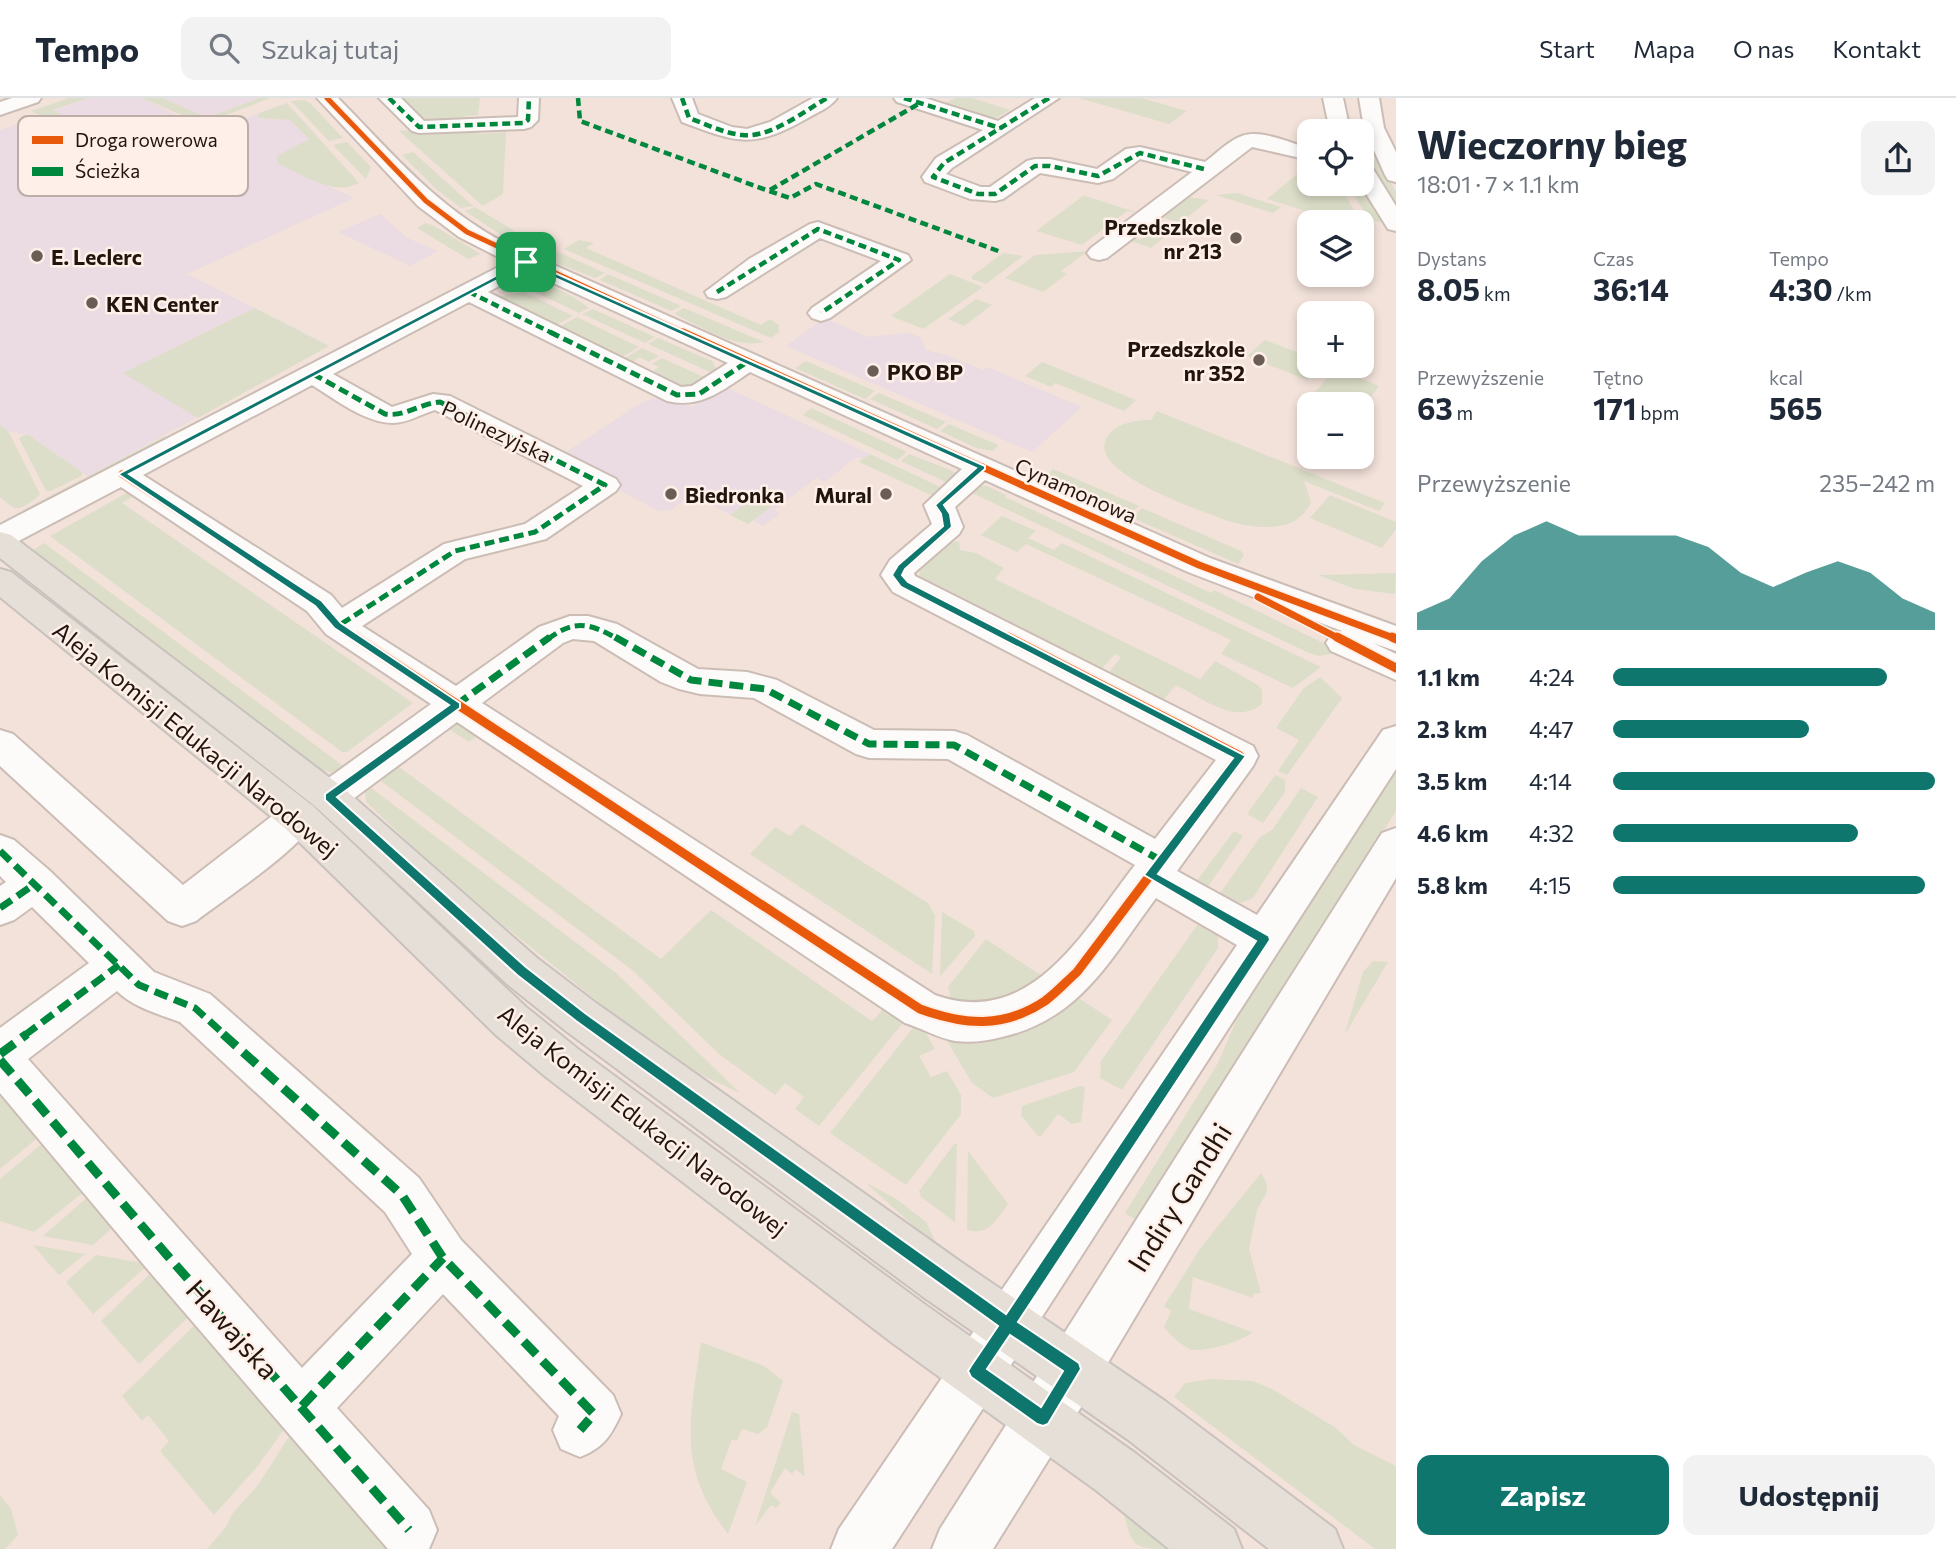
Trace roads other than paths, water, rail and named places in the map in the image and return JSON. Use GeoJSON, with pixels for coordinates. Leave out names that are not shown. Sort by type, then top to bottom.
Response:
{"type":"FeatureCollection","features":[{"type":"Feature","properties":{"kind":"main road","name":"Aleja Komisji Edukacji Narodowej"},"geometry":{"type":"LineString","coordinates":[[0,540],[314,807],[522,971],[917,1261],[1074,1369],[1315,1549]]}},
{"type":"Feature","properties":{"kind":"main road","name":"Aleja Komisji Edukacji Narodowej"},"geometry":{"type":"LineString","coordinates":[[0,580],[314,807],[512,1021],[562,1063],[1043,1418],[1214,1549]]}},
{"type":"Feature","properties":{"kind":"street"},"geometry":{"type":"LineString","coordinates":[[0,108],[31,98]]}},
{"type":"Feature","properties":{"kind":"street","name":"Cynamonowa"},"geometry":{"type":"LineString","coordinates":[[313,98],[360,146],[396,172],[426,201],[467,232],[526,262],[1199,565],[1396,639]]}},
{"type":"Feature","properties":{"kind":"street","name":"Cynamonowa"},"geometry":{"type":"LineString","coordinates":[[327,98],[392,164],[396,172]]}},
{"type":"Feature","properties":{"kind":"street"},"geometry":{"type":"LineString","coordinates":[[389,98],[422,127],[524,123],[528,120],[529,98]]}},
{"type":"Feature","properties":{"kind":"street"},"geometry":{"type":"LineString","coordinates":[[682,98],[689,118],[729,132],[749,135],[762,132],[827,98]]}},
{"type":"Feature","properties":{"kind":"street"},"geometry":{"type":"LineString","coordinates":[[1049,98],[944,163],[933,175],[934,178],[978,194],[995,194],[1035,166],[1050,166],[1098,176],[1134,154],[1145,153],[1208,170]]}},
{"type":"Feature","properties":{"kind":"street"},"geometry":{"type":"LineString","coordinates":[[1333,98],[1337,119]]}},
{"type":"Feature","properties":{"kind":"street"},"geometry":{"type":"LineString","coordinates":[[1369,98],[1374,128],[1396,175]]}},
{"type":"Feature","properties":{"kind":"street"},"geometry":{"type":"LineString","coordinates":[[912,100],[1000,128]]}},
{"type":"Feature","properties":{"kind":"street"},"geometry":{"type":"LineString","coordinates":[[1099,253],[1249,141],[1297,151]]}},
{"type":"Feature","properties":{"kind":"street"},"geometry":{"type":"LineString","coordinates":[[1374,188],[1396,224]]}},
{"type":"Feature","properties":{"kind":"street"},"geometry":{"type":"LineString","coordinates":[[717,292],[818,229],[899,260],[821,313]]}},
{"type":"Feature","properties":{"kind":"street"},"geometry":{"type":"LineString","coordinates":[[0,540],[526,262]]}},
{"type":"Feature","properties":{"kind":"street"},"geometry":{"type":"LineString","coordinates":[[469,292],[677,395],[699,394],[747,362]]}},
{"type":"Feature","properties":{"kind":"street","name":"Polinezyjska"},"geometry":{"type":"LineString","coordinates":[[313,374],[387,415],[402,413],[422,403],[440,402],[605,485],[535,532],[455,551],[338,626]]}},
{"type":"Feature","properties":{"kind":"street"},"geometry":{"type":"LineString","coordinates":[[122,474],[319,603],[338,626],[920,1009],[953,1021],[978,1023],[1019,1014],[1045,1001],[1077,972],[1240,756],[904,584],[897,575],[901,567],[947,527],[945,514],[939,505],[982,467]]}},
{"type":"Feature","properties":{"kind":"street","name":"Cynamonowa"},"geometry":{"type":"LineString","coordinates":[[1199,565],[1343,643],[1396,668]]}},
{"type":"Feature","properties":{"kind":"street"},"geometry":{"type":"LineString","coordinates":[[0,744],[182,909],[314,807],[563,628],[577,625],[596,627],[691,680],[760,687],[869,744],[954,745],[1156,868],[1264,940]]}},
{"type":"Feature","properties":{"kind":"street"},"geometry":{"type":"LineString","coordinates":[[859,1549],[1396,740]]}},
{"type":"Feature","properties":{"kind":"street","name":"Indiry Gandhi"},"geometry":{"type":"LineString","coordinates":[[960,1549],[1074,1369],[1396,844]]}},
{"type":"Feature","properties":{"kind":"street"},"geometry":{"type":"LineString","coordinates":[[0,851],[18,895],[119,965],[139,985],[195,1008],[402,1195],[443,1258],[594,1414],[580,1430]]}},
{"type":"Feature","properties":{"kind":"street"},"geometry":{"type":"LineString","coordinates":[[0,1054],[119,965]]}},
{"type":"Feature","properties":{"kind":"street","name":"Hawajska"},"geometry":{"type":"LineString","coordinates":[[0,1060],[409,1530]]}},
{"type":"Feature","properties":{"kind":"street"},"geometry":{"type":"LineString","coordinates":[[302,1406],[443,1258]]}},
{"type":"Feature","properties":{"kind":"place","name":"Przedszkole nr 213"},"geometry":{"type":"Point","coordinates":[1236,238]}},
{"type":"Feature","properties":{"kind":"place","name":"E. Leclerc"},"geometry":{"type":"Point","coordinates":[37,256]}},
{"type":"Feature","properties":{"kind":"place","name":"KEN Center"},"geometry":{"type":"Point","coordinates":[92,303]}},
{"type":"Feature","properties":{"kind":"place","name":"Przedszkole nr 352"},"geometry":{"type":"Point","coordinates":[1259,360]}},
{"type":"Feature","properties":{"kind":"place","name":"PKO BP"},"geometry":{"type":"Point","coordinates":[873,371]}},
{"type":"Feature","properties":{"kind":"place","name":"Biedronka"},"geometry":{"type":"Point","coordinates":[671,494]}},
{"type":"Feature","properties":{"kind":"place","name":"Mural"},"geometry":{"type":"Point","coordinates":[886,494]}}]}
